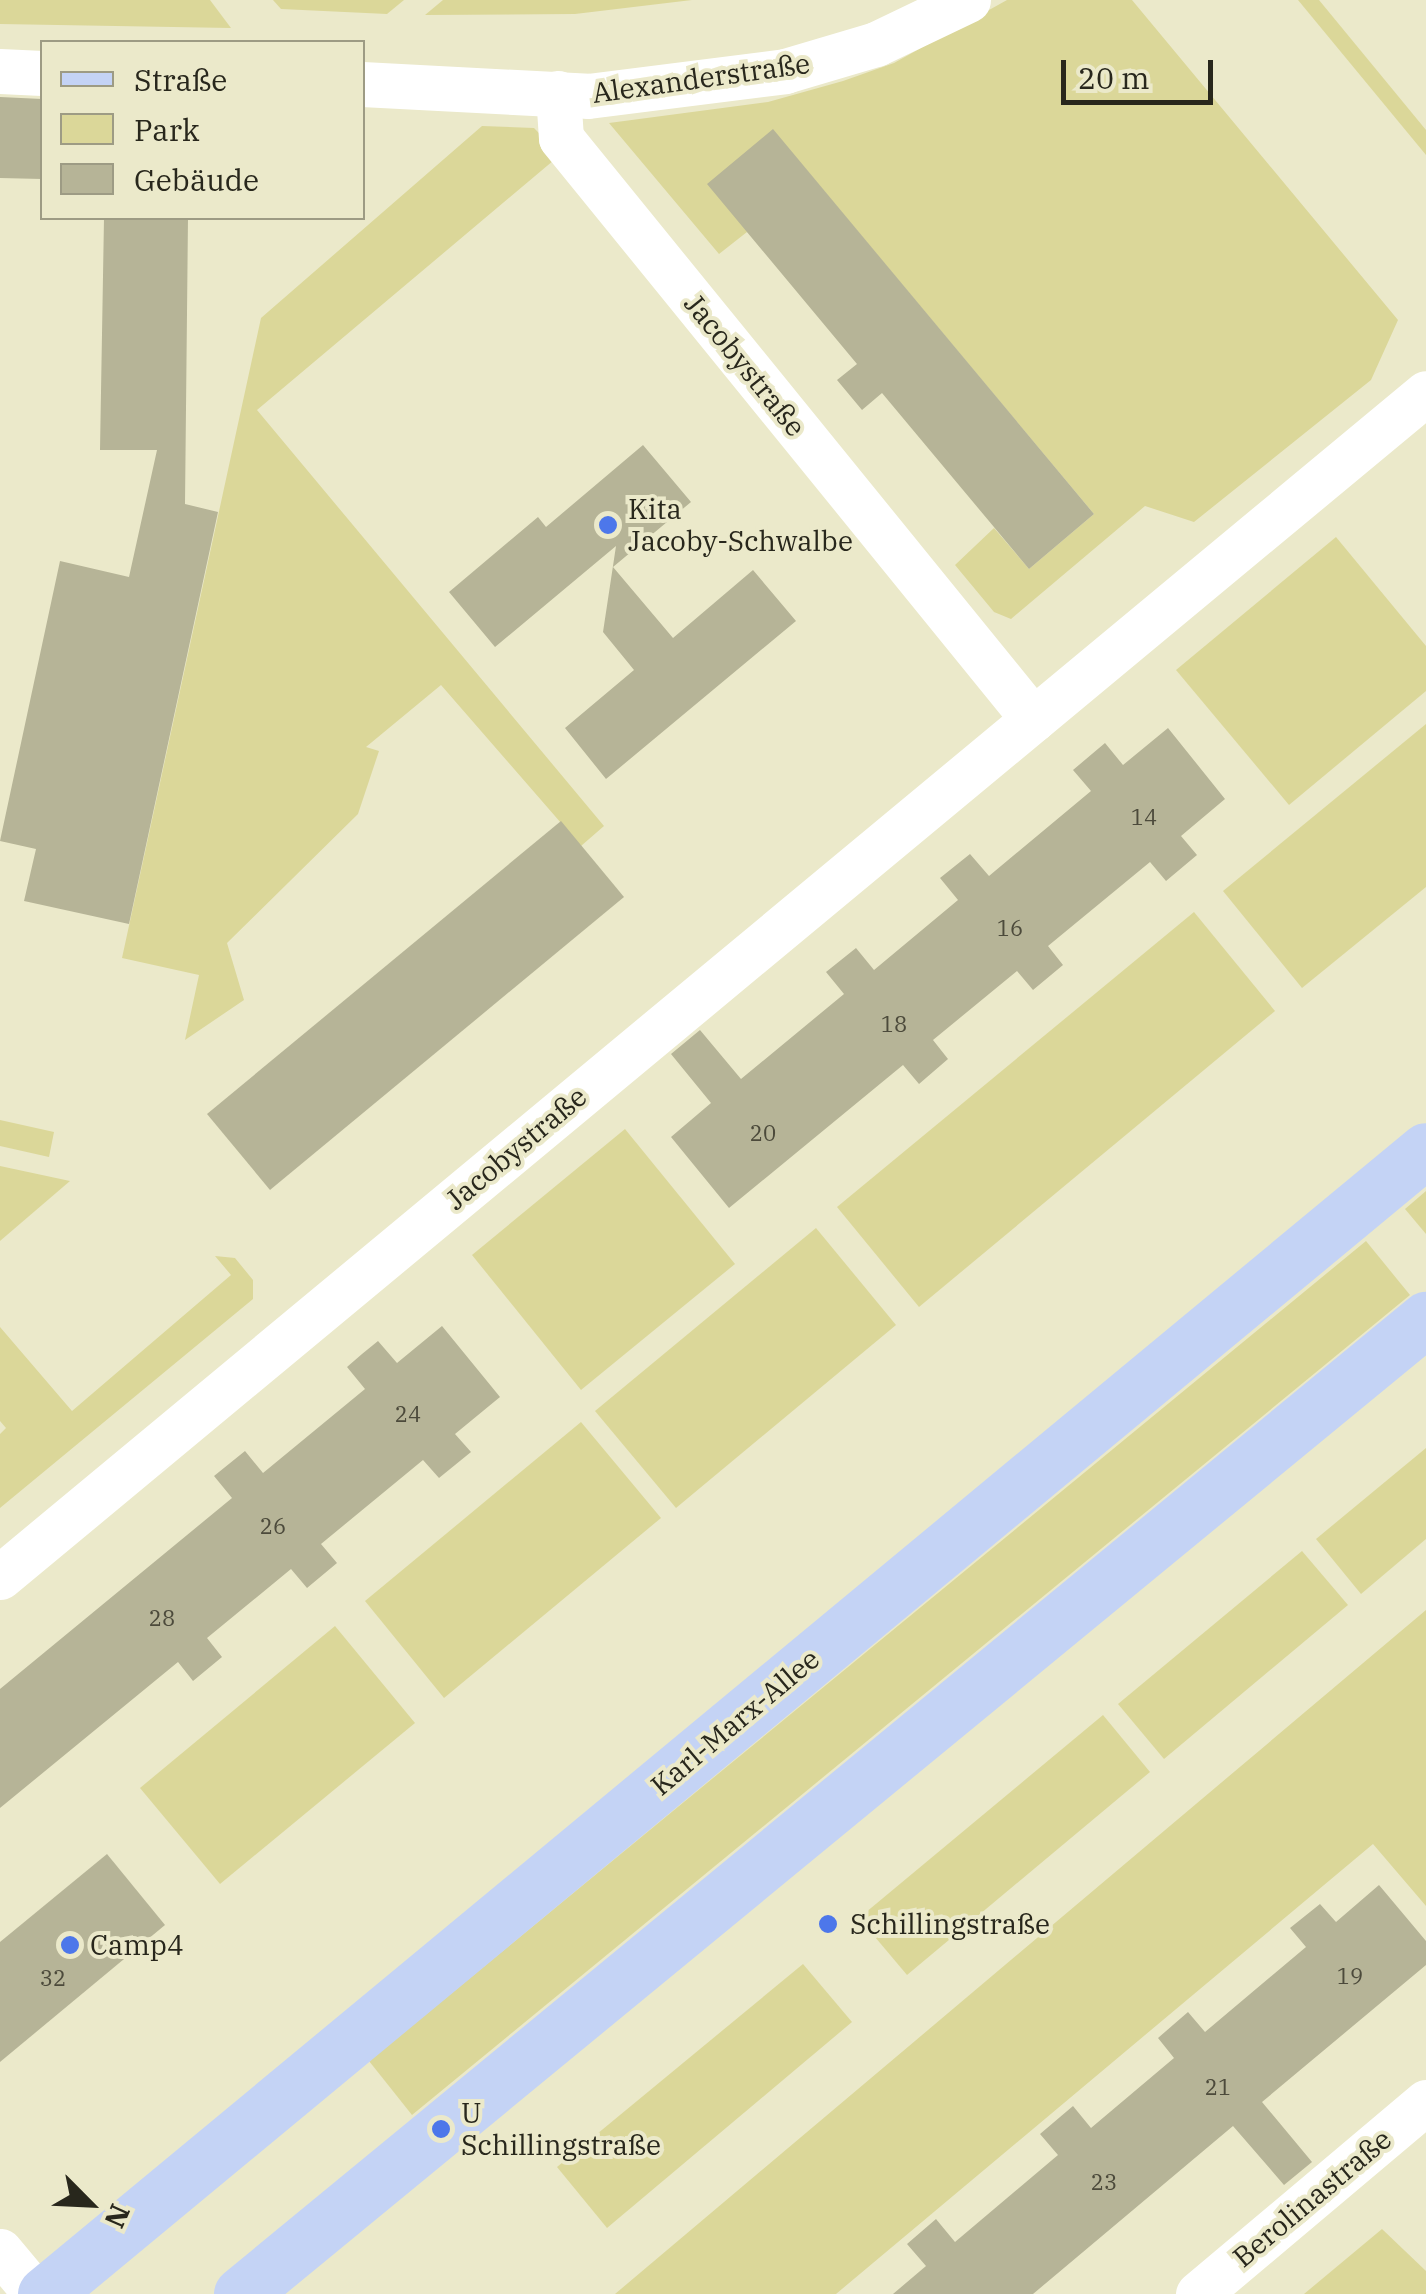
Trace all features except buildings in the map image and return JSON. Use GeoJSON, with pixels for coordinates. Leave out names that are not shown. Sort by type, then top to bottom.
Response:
{"type":"FeatureCollection","features":[{"type":"Feature","properties":{"kind":"main road","name":"Karl-Marx-Allee"},"geometry":{"type":"LineString","coordinates":[[45,2294],[1426,1150]]}},
{"type":"Feature","properties":{"kind":"main road"},"geometry":{"type":"LineString","coordinates":[[241,2294],[1426,1318]]}},
{"type":"Feature","properties":{"kind":"street","name":"Alexanderstraße"},"geometry":{"type":"LineString","coordinates":[[365,84],[588,96],[786,72],[876,44],[968,0]]}},
{"type":"Feature","properties":{"kind":"street"},"geometry":{"type":"LineString","coordinates":[[0,71],[40,72]]}},
{"type":"Feature","properties":{"kind":"street","name":"Jacobystraße"},"geometry":{"type":"LineString","coordinates":[[558,93],[562,138],[1033,719]]}},
{"type":"Feature","properties":{"kind":"street","name":"Jacobystraße"},"geometry":{"type":"LineString","coordinates":[[0,1577],[1426,393]]}},
{"type":"Feature","properties":{"kind":"street","name":"Berolinastraße"},"geometry":{"type":"LineString","coordinates":[[1198,2294],[1426,2102]]}},
{"type":"Feature","properties":{"kind":"street"},"geometry":{"type":"LineString","coordinates":[[0,2251],[36,2294]]}},
{"type":"Feature","properties":{"kind":"green space"},"geometry":{"type":"Polygon","coordinates":[[[0,0],[210,0],[231,28],[0,24],[0,0]]]}},
{"type":"Feature","properties":{"kind":"green space"},"geometry":{"type":"Polygon","coordinates":[[[273,0],[404,0],[387,14],[281,9],[273,0]]]}},
{"type":"Feature","properties":{"kind":"green space"},"geometry":{"type":"Polygon","coordinates":[[[443,0],[692,0],[575,14],[425,15],[443,0]]]}},
{"type":"Feature","properties":{"kind":"green space"},"geometry":{"type":"Polygon","coordinates":[[[1007,0],[1132,0],[1398,320],[1371,380],[1194,522],[1145,506],[1011,619],[994,612],[955,565],[994,528],[1029,569],[1094,514],[773,130],[747,232],[719,254],[609,123],[768,102],[843,81],[894,63],[1007,0]]]}},
{"type":"Feature","properties":{"kind":"green space"},"geometry":{"type":"Polygon","coordinates":[[[1298,0],[1319,0],[1426,130],[1426,155],[1298,0]]]}},
{"type":"Feature","properties":{"kind":"green space"},"geometry":{"type":"Polygon","coordinates":[[[482,126],[534,128],[560,155],[257,410],[604,826],[581,846],[441,685],[366,747],[379,751],[358,814],[227,943],[244,1000],[185,1040],[199,975],[122,958],[261,318],[482,126]]]}},
{"type":"Feature","properties":{"kind":"green space"},"geometry":{"type":"Polygon","coordinates":[[[1336,537],[1426,646],[1426,691],[1289,805],[1176,670],[1336,537]]]}},
{"type":"Feature","properties":{"kind":"green space"},"geometry":{"type":"Polygon","coordinates":[[[1426,724],[1426,887],[1302,988],[1223,891],[1426,724]]]}},
{"type":"Feature","properties":{"kind":"green space"},"geometry":{"type":"Polygon","coordinates":[[[1194,912],[1275,1011],[919,1307],[837,1207],[1194,912]]]}},
{"type":"Feature","properties":{"kind":"green space"},"geometry":{"type":"Polygon","coordinates":[[[0,1120],[54,1132],[49,1157],[0,1146],[0,1120]]]}},
{"type":"Feature","properties":{"kind":"green space"},"geometry":{"type":"Polygon","coordinates":[[[625,1129],[735,1264],[581,1390],[472,1255],[625,1129]]]}},
{"type":"Feature","properties":{"kind":"green space"},"geometry":{"type":"Polygon","coordinates":[[[0,1166],[70,1181],[0,1241],[0,1166]]]}},
{"type":"Feature","properties":{"kind":"green space"},"geometry":{"type":"Polygon","coordinates":[[[1426,1191],[1426,1234],[1405,1209],[1426,1191]]]}},
{"type":"Feature","properties":{"kind":"green space"},"geometry":{"type":"Polygon","coordinates":[[[816,1228],[896,1325],[676,1508],[595,1411],[816,1228]]]}},
{"type":"Feature","properties":{"kind":"green space"},"geometry":{"type":"Polygon","coordinates":[[[1366,1241],[1410,1295],[412,2115],[369,2061],[1366,1241]]]}},
{"type":"Feature","properties":{"kind":"green space"},"geometry":{"type":"Polygon","coordinates":[[[215,1256],[235,1258],[253,1280],[253,1299],[0,1508],[0,1434],[6,1428],[0,1421],[0,1327],[72,1411],[231,1275],[215,1256]]]}},
{"type":"Feature","properties":{"kind":"green space"},"geometry":{"type":"Polygon","coordinates":[[[581,1422],[661,1518],[444,1698],[365,1601],[581,1422]]]}},
{"type":"Feature","properties":{"kind":"green space"},"geometry":{"type":"Polygon","coordinates":[[[1426,1448],[1426,1539],[1361,1594],[1316,1539],[1426,1448]]]}},
{"type":"Feature","properties":{"kind":"green space"},"geometry":{"type":"Polygon","coordinates":[[[1302,1551],[1348,1605],[1164,1759],[1118,1704],[1302,1551]]]}},
{"type":"Feature","properties":{"kind":"green space"},"geometry":{"type":"Polygon","coordinates":[[[1426,1610],[1426,1906],[1373,1844],[836,2294],[615,2294],[1426,1610]]]}},
{"type":"Feature","properties":{"kind":"green space"},"geometry":{"type":"Polygon","coordinates":[[[335,1626],[415,1723],[220,1884],[140,1788],[335,1626]]]}},
{"type":"Feature","properties":{"kind":"green space"},"geometry":{"type":"Polygon","coordinates":[[[1103,1715],[1150,1772],[907,1975],[859,1918],[1103,1715]]]}},
{"type":"Feature","properties":{"kind":"green space"},"geometry":{"type":"Polygon","coordinates":[[[803,1964],[852,2022],[607,2228],[557,2167],[803,1964]]]}},
{"type":"Feature","properties":{"kind":"green space"},"geometry":{"type":"Polygon","coordinates":[[[1382,2229],[1426,2271],[1426,2294],[1304,2294],[1382,2229]]]}},
{"type":"Feature","properties":{"kind":"place","name":"Kita Jacoby-Schwalbe"},"geometry":{"type":"Point","coordinates":[608,525]}},
{"type":"Feature","properties":{"kind":"place","name":"Schillingstraße"},"geometry":{"type":"Point","coordinates":[828,1924]}},
{"type":"Feature","properties":{"kind":"place","name":"Camp4"},"geometry":{"type":"Point","coordinates":[70,1945]}},
{"type":"Feature","properties":{"kind":"place","name":"U Schillingstraße"},"geometry":{"type":"Point","coordinates":[441,2129]}}]}
